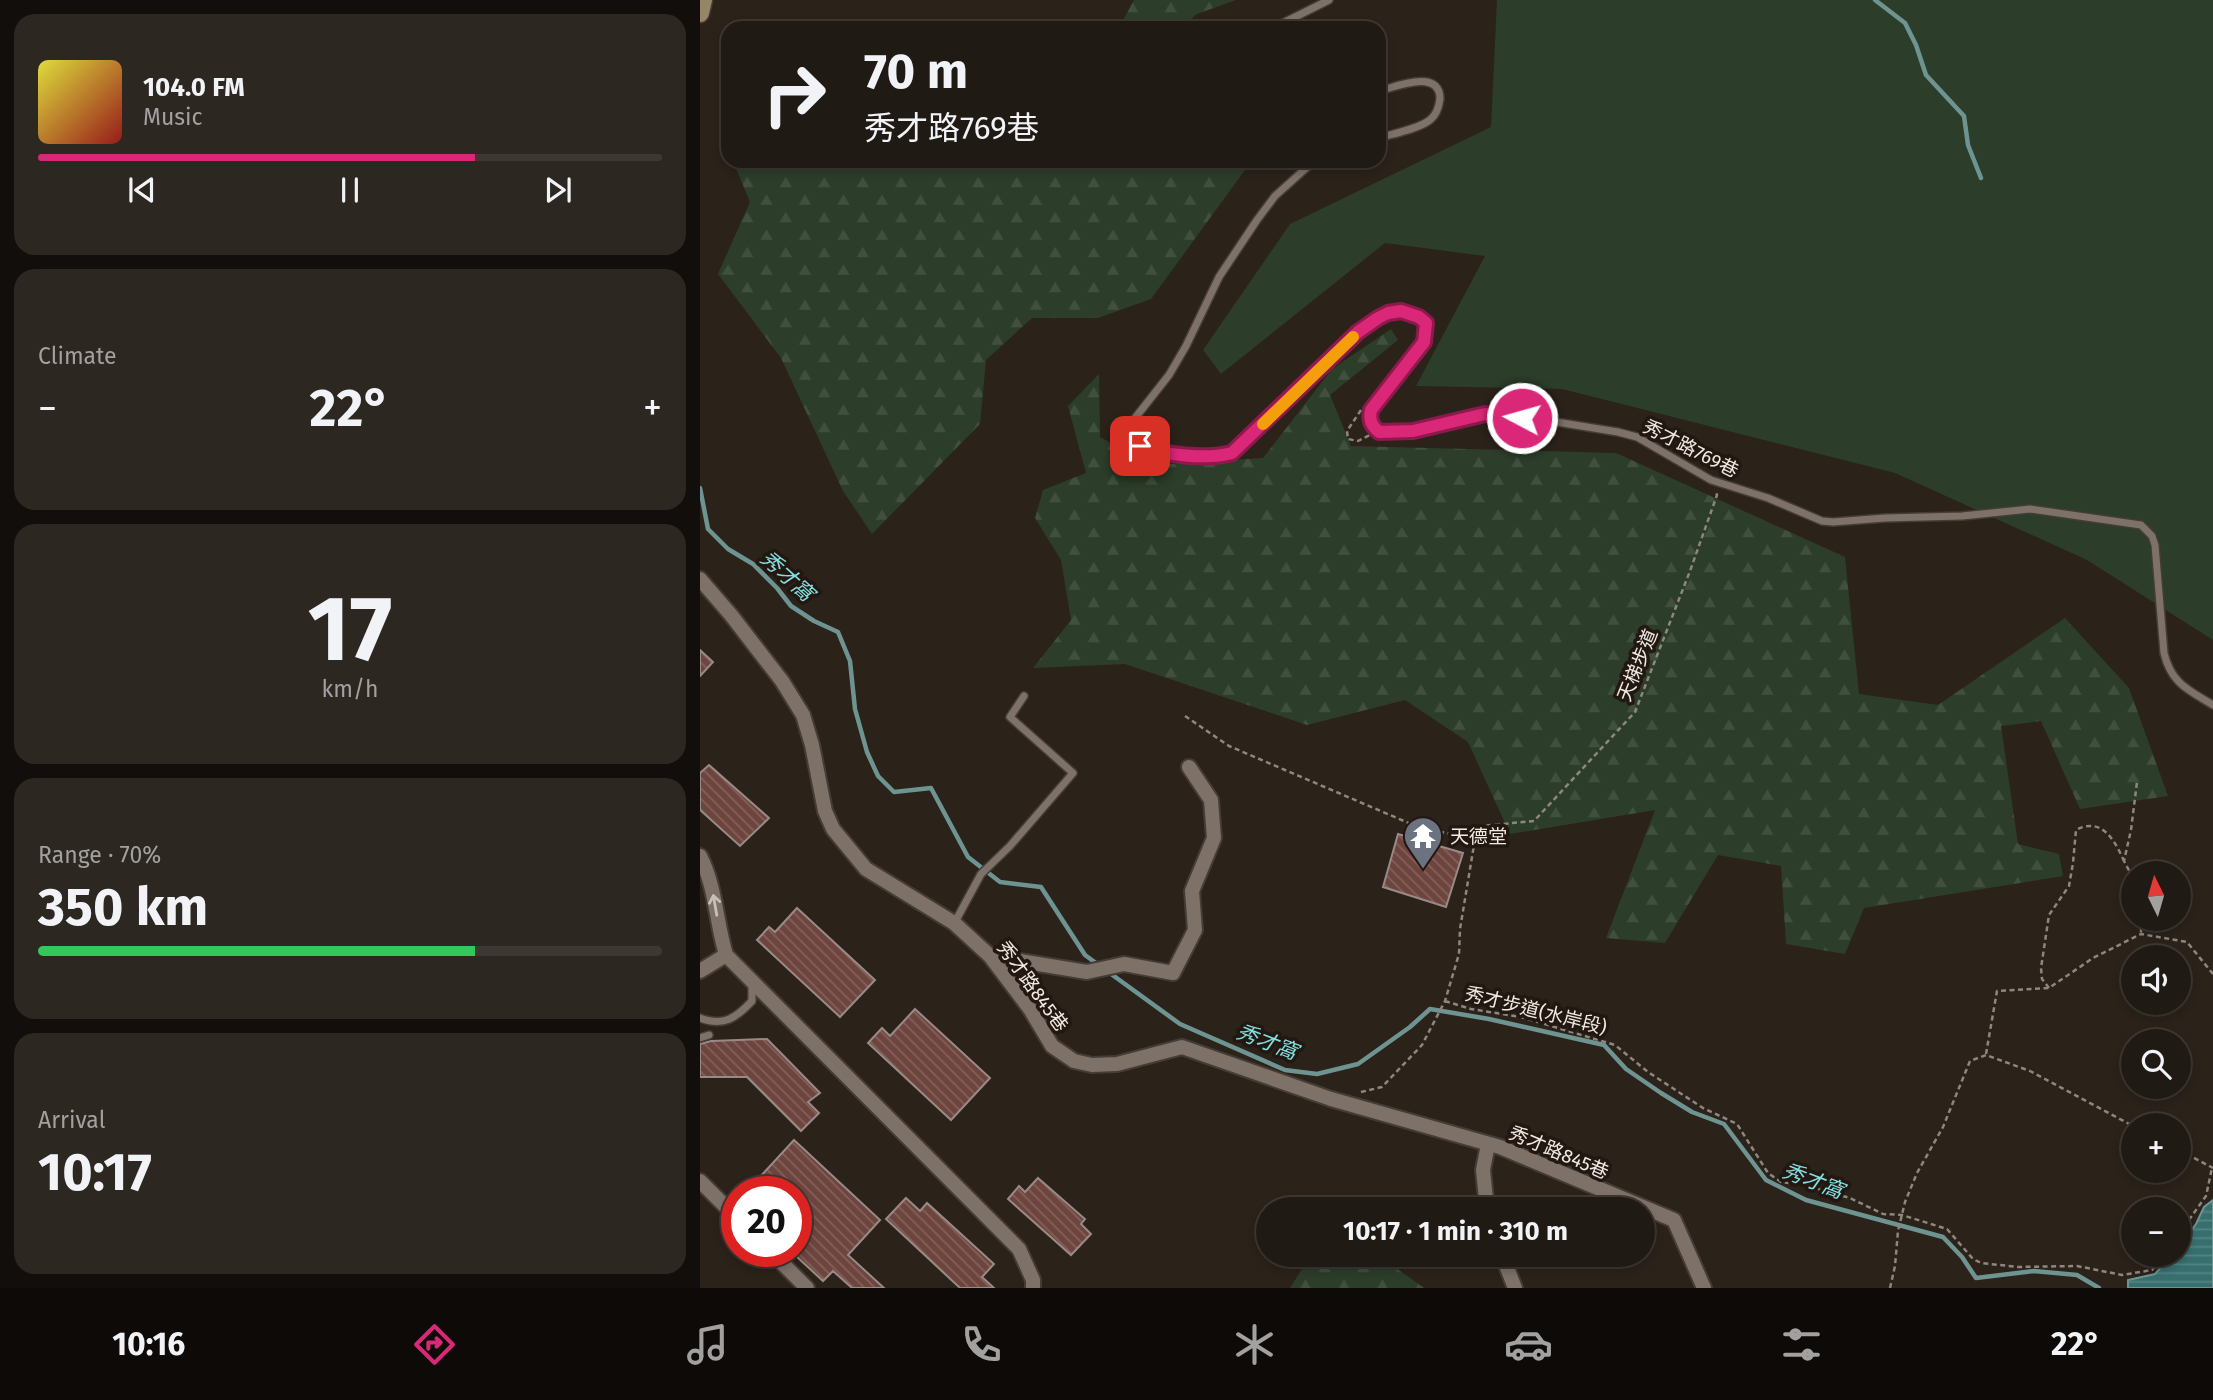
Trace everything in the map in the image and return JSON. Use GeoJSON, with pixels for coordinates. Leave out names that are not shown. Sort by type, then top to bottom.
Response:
{"type":"FeatureCollection","features":[{"type":"Feature","properties":{"kind":"main road"},"geometry":{"type":"LineString","coordinates":[[700,13],[704,0]]}},
{"type":"Feature","properties":{"kind":"street","name":"秀才路845巷"},"geometry":{"type":"LineString","coordinates":[[700,579],[732,615],[782,681],[803,715],[825,811],[833,829],[866,869],[954,923],[990,956],[1030,1009],[1052,1046],[1074,1061],[1092,1065],[1117,1064],[1182,1046],[1331,1099],[1488,1144],[1674,1220],[1704,1288]]}},
{"type":"Feature","properties":{"kind":"street"},"geometry":{"type":"LineString","coordinates":[[990,956],[1087,972],[1124,964],[1173,973],[1195,930],[1192,891],[1214,838],[1211,800],[1189,767]]}},
{"type":"Feature","properties":{"kind":"street"},"geometry":{"type":"LineString","coordinates":[[700,856],[710,875],[726,955],[1019,1249],[1033,1280],[1033,1288]]}},
{"type":"Feature","properties":{"kind":"street"},"geometry":{"type":"LineString","coordinates":[[700,971],[726,955]]}},
{"type":"Feature","properties":{"kind":"street"},"geometry":{"type":"LineString","coordinates":[[1486,1197],[1483,1170],[1488,1144]]}},
{"type":"Feature","properties":{"kind":"street"},"geometry":{"type":"LineString","coordinates":[[700,1181],[721,1202]]}},
{"type":"Feature","properties":{"kind":"street"},"geometry":{"type":"LineString","coordinates":[[786,1267],[807,1288]]}},
{"type":"Feature","properties":{"kind":"street"},"geometry":{"type":"LineString","coordinates":[[1507,1267],[1515,1288]]}},
{"type":"Feature","properties":{"kind":"lane"},"geometry":{"type":"LineString","coordinates":[[1287,21],[1329,0]]}},
{"type":"Feature","properties":{"kind":"lane"},"geometry":{"type":"LineString","coordinates":[[1386,90],[1415,81],[1433,85],[1440,94],[1437,111],[1430,121],[1386,136]]}},
{"type":"Feature","properties":{"kind":"lane","name":"秀才路769巷"},"geometry":{"type":"LineString","coordinates":[[1306,168],[1275,196],[1219,277],[1169,375],[1128,427],[1132,440],[1140,446],[1155,451],[1212,457],[1232,453],[1358,332],[1388,313],[1401,311],[1419,317],[1426,323],[1426,334],[1424,342],[1371,410],[1371,424],[1379,432],[1413,431],[1485,414],[1513,415],[1637,437],[1711,480],[1768,498],[1822,521],[1962,516],[2030,509],[2141,525],[2147,529],[2155,545],[2166,665],[2178,683],[2213,705]]}},
{"type":"Feature","properties":{"kind":"lane"},"geometry":{"type":"LineString","coordinates":[[954,923],[981,874],[1010,846],[1073,773],[1010,717],[1024,696]]}},
{"type":"Feature","properties":{"kind":"lane"},"geometry":{"type":"LineString","coordinates":[[700,1018],[717,1023],[739,1015],[752,1001],[752,983]]}},
{"type":"Feature","properties":{"kind":"lane"},"geometry":{"type":"LineString","coordinates":[[700,1038],[709,1035]]}},
{"type":"Feature","properties":{"kind":"path","name":"天梯步道"},"geometry":{"type":"LineString","coordinates":[[1475,839],[1481,826],[1534,821],[1635,712],[1717,495],[1711,480]]}},
{"type":"Feature","properties":{"kind":"path"},"geometry":{"type":"LineString","coordinates":[[1185,716],[1229,746],[1418,827],[1475,839],[1460,929],[1459,954],[1445,1001],[1422,1045],[1382,1087],[1356,1093]]}},
{"type":"Feature","properties":{"kind":"path"},"geometry":{"type":"LineString","coordinates":[[2124,861],[2137,782]]}},
{"type":"Feature","properties":{"kind":"path"},"geometry":{"type":"LineString","coordinates":[[2049,988],[2042,979],[2041,968],[2049,915],[2069,886],[2076,830],[2085,825],[2098,828],[2109,836],[2124,861]]}},
{"type":"Feature","properties":{"kind":"path"},"geometry":{"type":"LineString","coordinates":[[1986,1055],[1997,991],[2049,988],[2093,958],[2141,934],[2187,942],[2213,974]]}},
{"type":"Feature","properties":{"kind":"path","name":"秀才步道(水岸段)"},"geometry":{"type":"LineString","coordinates":[[1445,1001],[1471,1009],[1521,1017],[1615,1045],[1648,1072],[1703,1108],[1737,1124],[1768,1173],[1781,1182],[1800,1184],[1850,1198],[1884,1214],[1902,1215],[1947,1229],[1973,1259],[1980,1263],[2077,1266],[2122,1275],[2152,1270],[2155,1267]]}},
{"type":"Feature","properties":{"kind":"path"},"geometry":{"type":"LineString","coordinates":[[1890,1288],[1905,1202],[1917,1173],[1943,1127],[1970,1061],[1986,1055],[2030,1071],[2121,1120]]}},
{"type":"Feature","properties":{"kind":"path"},"geometry":{"type":"LineString","coordinates":[[2191,1157],[2212,1168],[2206,1196],[2191,1217]]}},
{"type":"Feature","properties":{"kind":"green space"},"geometry":{"type":"Polygon","coordinates":[[[1134,0],[1236,0],[1197,14],[1188,21],[1123,21],[1134,0]]]}},
{"type":"Feature","properties":{"kind":"green space"},"geometry":{"type":"Polygon","coordinates":[[[1497,0],[2213,0],[2213,640],[2087,560],[1895,473],[1562,389],[1416,386],[1485,256],[1385,243],[1221,374],[1203,350],[1290,224],[1491,127],[1497,0]]]}},
{"type":"Feature","properties":{"kind":"green space"},"geometry":{"type":"Polygon","coordinates":[[[736,168],[1249,168],[1245,170],[1151,299],[1098,318],[1032,318],[986,360],[980,424],[872,534],[843,491],[781,358],[718,274],[750,202],[736,168]]]}},
{"type":"Feature","properties":{"kind":"green space"},"geometry":{"type":"Polygon","coordinates":[[[1391,329],[1398,340],[1330,395],[1351,446],[1616,453],[1845,557],[1859,694],[1938,705],[2065,618],[2129,688],[2168,796],[2080,809],[2041,721],[2001,726],[2018,844],[2059,854],[2063,876],[1864,908],[1845,954],[1786,944],[1781,866],[1718,855],[1665,943],[1606,938],[1655,810],[1510,834],[1468,742],[1405,700],[1307,725],[1125,664],[1033,668],[1071,620],[1061,560],[1035,518],[1043,490],[1086,473],[1068,406],[1099,374],[1100,437],[1152,465],[1263,458],[1332,369],[1391,329]]]}},
{"type":"Feature","properties":{"kind":"green space"},"geometry":{"type":"Polygon","coordinates":[[[1395,1267],[1424,1288],[1290,1288],[1302,1269],[1395,1267]]]}},
{"type":"Feature","properties":{"kind":"water"},"geometry":{"type":"Polygon","coordinates":[[[2213,1200],[2213,1288],[2128,1288],[2128,1280],[2155,1274],[2161,1267],[2191,1267],[2191,1231],[2204,1207],[2213,1200]]]}},
{"type":"Feature","properties":{"kind":"building"},"geometry":{"type":"Polygon","coordinates":[[[700,650],[713,662],[700,676],[700,650]]]}},
{"type":"Feature","properties":{"kind":"building"},"geometry":{"type":"Polygon","coordinates":[[[709,765],[769,818],[740,846],[700,810],[700,773],[709,765]]]}},
{"type":"Feature","properties":{"kind":"building","name":"天德堂"},"geometry":{"type":"Polygon","coordinates":[[[1398,834],[1463,853],[1446,907],[1383,887],[1398,834]]]}},
{"type":"Feature","properties":{"kind":"building"},"geometry":{"type":"Polygon","coordinates":[[[797,908],[875,980],[840,1017],[757,940],[769,927],[775,932],[797,908]]]}},
{"type":"Feature","properties":{"kind":"building"},"geometry":{"type":"Polygon","coordinates":[[[915,1009],[990,1078],[951,1120],[868,1043],[882,1028],[890,1036],[915,1009]]]}},
{"type":"Feature","properties":{"kind":"building"},"geometry":{"type":"Polygon","coordinates":[[[767,1039],[820,1093],[808,1102],[819,1113],[801,1131],[747,1077],[700,1077],[700,1044],[711,1041],[767,1039]]]}},
{"type":"Feature","properties":{"kind":"building"},"geometry":{"type":"Polygon","coordinates":[[[794,1140],[880,1220],[848,1255],[884,1288],[852,1288],[833,1271],[823,1281],[808,1267],[812,1267],[812,1176],[761,1176],[794,1140]]]}},
{"type":"Feature","properties":{"kind":"building"},"geometry":{"type":"Polygon","coordinates":[[[1038,1178],[1085,1219],[1081,1224],[1091,1234],[1071,1255],[1008,1199],[1019,1186],[1025,1192],[1038,1178]]]}},
{"type":"Feature","properties":{"kind":"building"},"geometry":{"type":"Polygon","coordinates":[[[906,1198],[920,1211],[927,1203],[994,1264],[982,1277],[994,1288],[960,1288],[886,1219],[906,1198]]]}},
{"type":"Feature","properties":{"kind":"waterway"},"geometry":{"type":"LineString","coordinates":[[1875,0],[1905,23],[1926,75],[1964,116],[1968,145],[1981,178]]}},
{"type":"Feature","properties":{"kind":"waterway","name":"秀才窩"},"geometry":{"type":"LineString","coordinates":[[700,488],[708,529],[728,549],[753,564],[791,606],[838,632],[850,661],[855,709],[867,752],[878,776],[894,792],[931,788],[968,857],[1000,882],[1041,887],[1085,955],[1100,966]]}},
{"type":"Feature","properties":{"kind":"waterway","name":"秀才窩"},"geometry":{"type":"LineString","coordinates":[[1107,971],[1180,1024],[1285,1070],[1317,1074],[1358,1064],[1410,1027],[1430,1009],[1489,1019],[1604,1045],[1626,1069],[1661,1093],[1692,1112],[1724,1124],[1766,1180],[1806,1200],[1943,1237],[1962,1257],[1976,1278],[2034,1271],[2077,1275],[2099,1288]]}},
{"type":"Feature","properties":{"kind":"slow traffic"},"geometry":{"type":"LineString","coordinates":[[1263,424],[1353,337]]}},
{"type":"Feature","properties":{"kind":"place","name":"天德堂"},"geometry":{"type":"Point","coordinates":[1423,870]}},
{"type":"Feature","properties":{"kind":"route"},"geometry":{"type":"LineString","coordinates":[[1140,446],[1155,451],[1212,457],[1232,453],[1358,332],[1388,313],[1401,311],[1409,312],[1426,323],[1426,334],[1424,342],[1371,410],[1371,424],[1375,429],[1379,432],[1413,431],[1485,414],[1522,418]]}}]}
